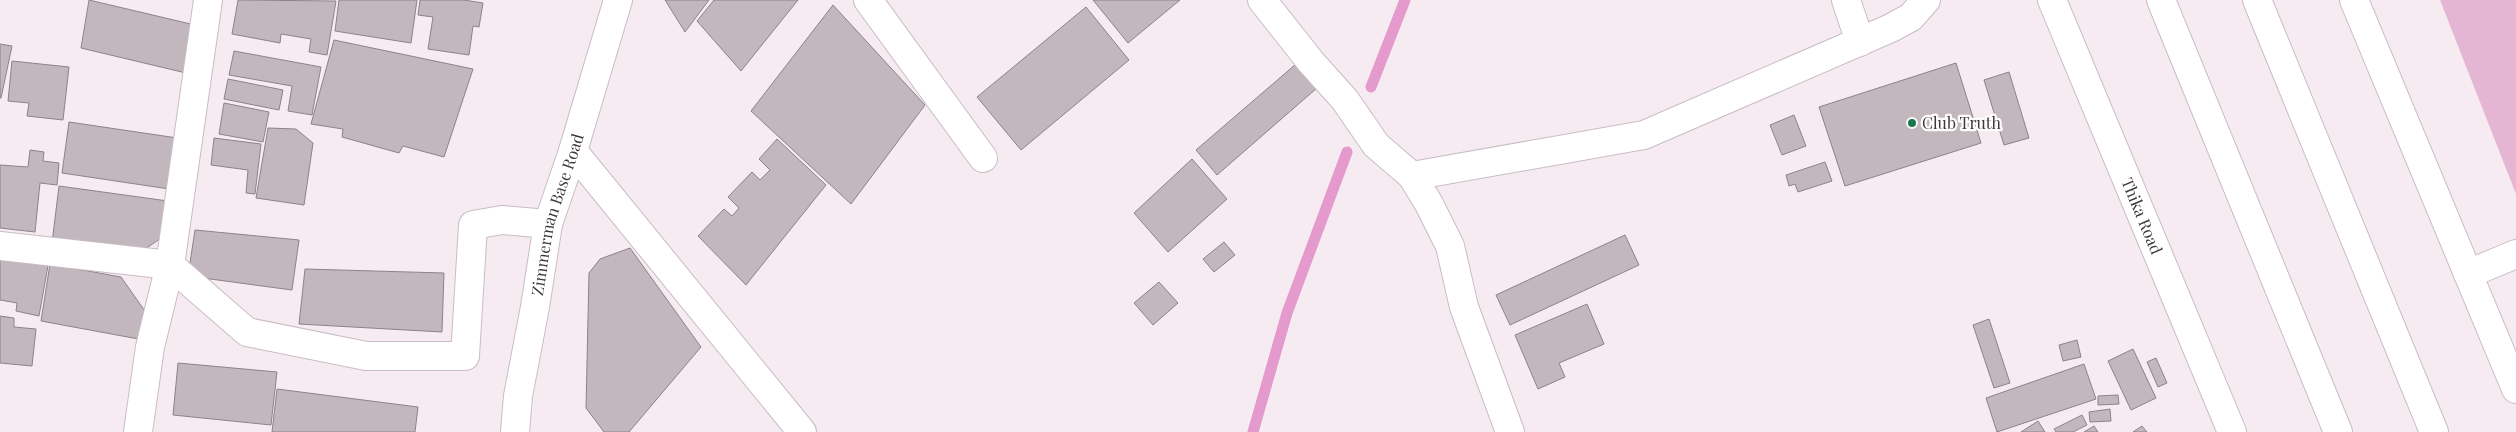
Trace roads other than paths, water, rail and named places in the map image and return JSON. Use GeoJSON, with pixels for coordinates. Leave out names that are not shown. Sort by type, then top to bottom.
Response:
{"type":"FeatureCollection","features":[{"type":"Feature","properties":{"kind":"main road"},"geometry":{"type":"LineString","coordinates":[[138,432],[150,347],[170,265],[208,0]]}},
{"type":"Feature","properties":{"kind":"main road","name":"Zimmerman Base Road"},"geometry":{"type":"LineString","coordinates":[[515,432],[518,396],[536,306],[548,224],[573,151],[618,0]]}},
{"type":"Feature","properties":{"kind":"main road"},"geometry":{"type":"LineString","coordinates":[[868,0],[983,158]]}},
{"type":"Feature","properties":{"kind":"main road"},"geometry":{"type":"LineString","coordinates":[[1262,0],[1311,62],[1345,100],[1376,145],[1412,176],[1450,246],[1464,307],[1510,432]]}},
{"type":"Feature","properties":{"kind":"main road"},"geometry":{"type":"LineString","coordinates":[[1846,0],[1860,42]]}},
{"type":"Feature","properties":{"kind":"main road"},"geometry":{"type":"LineString","coordinates":[[1412,176],[1644,135],[1860,42],[1911,17],[1926,0]]}},
{"type":"Feature","properties":{"kind":"main road","name":"Thika Road"},"geometry":{"type":"LineString","coordinates":[[2052,0],[2232,432]]}},
{"type":"Feature","properties":{"kind":"main road"},"geometry":{"type":"LineString","coordinates":[[2161,0],[2338,432]]}},
{"type":"Feature","properties":{"kind":"main road"},"geometry":{"type":"LineString","coordinates":[[2257,0],[2434,432]]}},
{"type":"Feature","properties":{"kind":"main road"},"geometry":{"type":"LineString","coordinates":[[2354,0],[2516,389]]}},
{"type":"Feature","properties":{"kind":"main road"},"geometry":{"type":"LineString","coordinates":[[573,151],[802,432]]}},
{"type":"Feature","properties":{"kind":"main road"},"geometry":{"type":"LineString","coordinates":[[0,246],[170,265],[247,332],[366,356],[465,356],[473,225],[502,220],[548,224]]}},
{"type":"Feature","properties":{"kind":"main road"},"geometry":{"type":"LineString","coordinates":[[2468,274],[2516,254]]}},
{"type":"Feature","properties":{"kind":"waterway"},"geometry":{"type":"LineString","coordinates":[[1371,87],[1405,0]]}},
{"type":"Feature","properties":{"kind":"waterway"},"geometry":{"type":"LineString","coordinates":[[1253,432],[1287,313],[1347,152]]}},
{"type":"Feature","properties":{"kind":"place","name":"Club Truth"},"geometry":{"type":"Point","coordinates":[1912,123]}}]}
